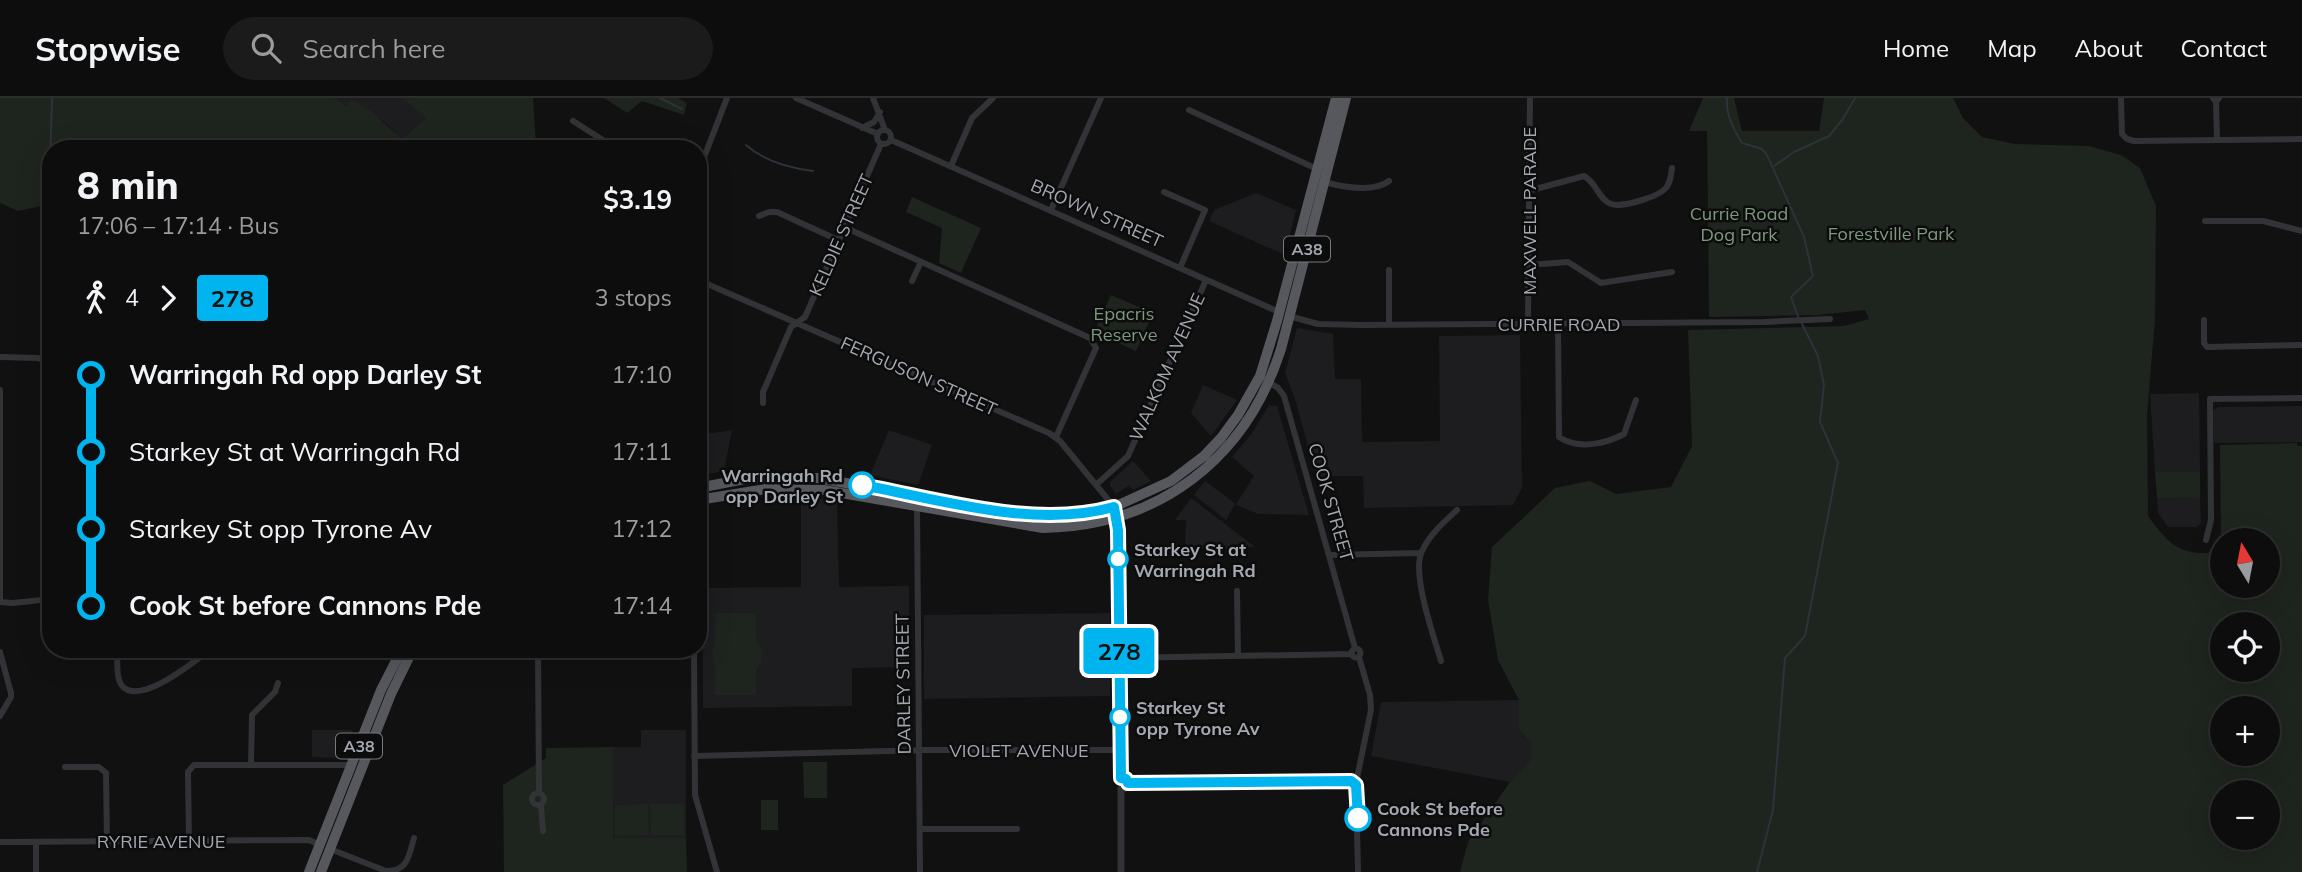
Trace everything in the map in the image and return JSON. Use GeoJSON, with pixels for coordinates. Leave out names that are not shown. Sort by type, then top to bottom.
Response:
{"type":"FeatureCollection","features":[{"type":"Feature","properties":{"kind":"highway","name":"A38"},"geometry":{"type":"LineString","coordinates":[[707,498],[743,491],[787,488],[824,490],[1043,528],[1069,528],[1117,519],[1152,504],[1176,489],[1215,459],[1237,436],[1253,412],[1284,314],[1320,176],[1336,98]]}},
{"type":"Feature","properties":{"kind":"highway","name":"A38"},"geometry":{"type":"LineString","coordinates":[[1320,176],[1346,98]]}},
{"type":"Feature","properties":{"kind":"highway","name":"A38"},"geometry":{"type":"LineString","coordinates":[[707,486],[750,478],[802,477],[834,480],[1029,515],[1071,516],[1114,507],[1171,481],[1204,456],[1264,379]]}},
{"type":"Feature","properties":{"kind":"highway","name":"DARLEY STREET"},"geometry":{"type":"LineString","coordinates":[[916,507],[917,495]]}},
{"type":"Feature","properties":{"kind":"highway"},"geometry":{"type":"LineString","coordinates":[[1114,507],[1117,519]]}},
{"type":"Feature","properties":{"kind":"highway","name":"A38"},"geometry":{"type":"LineString","coordinates":[[321,872],[325,847],[352,765],[381,690],[397,658]]}},
{"type":"Feature","properties":{"kind":"highway","name":"A38"},"geometry":{"type":"LineString","coordinates":[[309,872],[325,847],[409,658]]}},
{"type":"Feature","properties":{"kind":"street"},"geometry":{"type":"LineString","coordinates":[[707,150],[727,98]]}},
{"type":"Feature","properties":{"kind":"street"},"geometry":{"type":"LineString","coordinates":[[796,98],[862,128],[881,132],[890,133],[891,140],[886,144],[881,144],[877,139],[881,132],[880,113],[873,98]]}},
{"type":"Feature","properties":{"kind":"street"},"geometry":{"type":"LineString","coordinates":[[951,166],[972,118],[993,98]]}},
{"type":"Feature","properties":{"kind":"street"},"geometry":{"type":"LineString","coordinates":[[1051,210],[1101,98]]}},
{"type":"Feature","properties":{"kind":"street","name":"MAXWELL PARADE"},"geometry":{"type":"LineString","coordinates":[[1528,323],[1530,98]]}},
{"type":"Feature","properties":{"kind":"street"},"geometry":{"type":"LineString","coordinates":[[2121,98],[2122,134],[2127,139],[2302,139]]}},
{"type":"Feature","properties":{"kind":"street"},"geometry":{"type":"LineString","coordinates":[[2216,99],[2217,140]]}},
{"type":"Feature","properties":{"kind":"street"},"geometry":{"type":"LineString","coordinates":[[1189,110],[1320,176],[1370,188],[1389,181]]}},
{"type":"Feature","properties":{"kind":"street"},"geometry":{"type":"LineString","coordinates":[[862,128],[874,122],[880,113]]}},
{"type":"Feature","properties":{"kind":"street"},"geometry":{"type":"LineString","coordinates":[[573,121],[603,140]]}},
{"type":"Feature","properties":{"kind":"street","name":"BROWN STREET"},"geometry":{"type":"LineString","coordinates":[[891,140],[1284,314]]}},
{"type":"Feature","properties":{"kind":"street","name":"KELDIE STREET"},"geometry":{"type":"LineString","coordinates":[[763,403],[763,392],[792,324],[805,317],[881,144]]}},
{"type":"Feature","properties":{"kind":"street"},"geometry":{"type":"LineString","coordinates":[[1528,191],[1584,176],[1591,180],[1605,200],[1611,204],[1625,204],[1656,196],[1667,188],[1672,168]]}},
{"type":"Feature","properties":{"kind":"street"},"geometry":{"type":"LineString","coordinates":[[1164,192],[1205,211],[1180,268]]}},
{"type":"Feature","properties":{"kind":"street"},"geometry":{"type":"LineString","coordinates":[[759,216],[777,212],[838,240]]}},
{"type":"Feature","properties":{"kind":"street"},"geometry":{"type":"LineString","coordinates":[[2206,221],[2263,221],[2302,230]]}},
{"type":"Feature","properties":{"kind":"street"},"geometry":{"type":"LineString","coordinates":[[844,227],[1090,338],[1096,348],[1056,437]]}},
{"type":"Feature","properties":{"kind":"street"},"geometry":{"type":"LineString","coordinates":[[912,281],[921,262]]}},
{"type":"Feature","properties":{"kind":"street"},"geometry":{"type":"LineString","coordinates":[[1528,265],[1568,262],[1601,283],[1672,272]]}},
{"type":"Feature","properties":{"kind":"street"},"geometry":{"type":"LineString","coordinates":[[1389,270],[1389,325]]}},
{"type":"Feature","properties":{"kind":"street","name":"WALKOM AVENUE"},"geometry":{"type":"LineString","coordinates":[[1097,484],[1128,456],[1206,280]]}},
{"type":"Feature","properties":{"kind":"street","name":"FERGUSON STREET"},"geometry":{"type":"LineString","coordinates":[[707,284],[1056,437],[1114,507]]}},
{"type":"Feature","properties":{"kind":"street","name":"CURRIE ROAD"},"geometry":{"type":"LineString","coordinates":[[1284,314],[1318,324],[1389,325],[1764,323],[1830,320]]}},
{"type":"Feature","properties":{"kind":"street"},"geometry":{"type":"LineString","coordinates":[[2204,320],[2204,343],[2207,347],[2302,345]]}},
{"type":"Feature","properties":{"kind":"street"},"geometry":{"type":"LineString","coordinates":[[1559,324],[1559,437],[1565,442],[1582,444],[1611,441],[1624,434],[1636,400]]}},
{"type":"Feature","properties":{"kind":"street"},"geometry":{"type":"LineString","coordinates":[[0,357],[42,360]]}},
{"type":"Feature","properties":{"kind":"street","name":"COOK STREET"},"geometry":{"type":"LineString","coordinates":[[1264,379],[1279,388],[1283,396],[1330,555],[1355,653],[1370,695],[1371,710],[1355,781],[1358,872]]}},
{"type":"Feature","properties":{"kind":"street"},"geometry":{"type":"LineString","coordinates":[[0,390],[0,600],[13,603],[42,600]]}},
{"type":"Feature","properties":{"kind":"street"},"geometry":{"type":"LineString","coordinates":[[2206,540],[2211,520],[2210,399],[2302,398]]}},
{"type":"Feature","properties":{"kind":"street","name":"DARLEY STREET"},"geometry":{"type":"LineString","coordinates":[[916,507],[920,872]]}},
{"type":"Feature","properties":{"kind":"street"},"geometry":{"type":"LineString","coordinates":[[1441,661],[1421,593],[1420,553],[1435,531],[1457,510]]}},
{"type":"Feature","properties":{"kind":"street"},"geometry":{"type":"LineString","coordinates":[[1117,519],[1121,778],[1116,783],[1125,786],[1355,781]]}},
{"type":"Feature","properties":{"kind":"street"},"geometry":{"type":"LineString","coordinates":[[1330,555],[1420,553]]}},
{"type":"Feature","properties":{"kind":"street"},"geometry":{"type":"LineString","coordinates":[[1237,590],[1238,656]]}},
{"type":"Feature","properties":{"kind":"street"},"geometry":{"type":"LineString","coordinates":[[0,652],[11,693],[0,716]]}},
{"type":"Feature","properties":{"kind":"street"},"geometry":{"type":"LineString","coordinates":[[1119,658],[1355,653]]}},
{"type":"Feature","properties":{"kind":"street"},"geometry":{"type":"LineString","coordinates":[[118,658],[119,679],[123,687],[131,691],[158,685],[198,658]]}},
{"type":"Feature","properties":{"kind":"street"},"geometry":{"type":"LineString","coordinates":[[538,658],[538,793],[544,798],[541,805],[543,831]]}},
{"type":"Feature","properties":{"kind":"street"},"geometry":{"type":"LineString","coordinates":[[694,658],[696,800],[717,872]]}},
{"type":"Feature","properties":{"kind":"street"},"geometry":{"type":"LineString","coordinates":[[251,764],[252,715],[275,692],[278,683]]}},
{"type":"Feature","properties":{"kind":"street","name":"VIOLET AVENUE"},"geometry":{"type":"LineString","coordinates":[[694,756],[1120,750]]}},
{"type":"Feature","properties":{"kind":"street"},"geometry":{"type":"LineString","coordinates":[[189,841],[188,772],[194,765],[352,765]]}},
{"type":"Feature","properties":{"kind":"street"},"geometry":{"type":"LineString","coordinates":[[65,767],[99,767],[106,773],[107,842]]}},
{"type":"Feature","properties":{"kind":"street"},"geometry":{"type":"LineString","coordinates":[[1121,872],[1125,786]]}},
{"type":"Feature","properties":{"kind":"street"},"geometry":{"type":"LineString","coordinates":[[920,830],[1017,829]]}},
{"type":"Feature","properties":{"kind":"street","name":"RYRIE AVENUE"},"geometry":{"type":"LineString","coordinates":[[0,842],[309,840],[386,871],[395,872],[408,862],[414,838]]}},
{"type":"Feature","properties":{"kind":"street"},"geometry":{"type":"LineString","coordinates":[[36,842],[36,872]]}},
{"type":"Feature","properties":{"kind":"shaded area"},"geometry":{"type":"Polygon","coordinates":[[[335,98],[402,98],[427,118],[402,139],[382,120],[346,106],[335,98]]]}},
{"type":"Feature","properties":{"kind":"shaded area"},"geometry":{"type":"Polygon","coordinates":[[[1256,193],[1296,210],[1285,255],[1209,221],[1214,210],[1256,193]]]}},
{"type":"Feature","properties":{"kind":"shaded area"},"geometry":{"type":"Polygon","coordinates":[[[1297,328],[1333,334],[1335,379],[1361,379],[1362,442],[1440,441],[1439,336],[1520,335],[1522,488],[1513,505],[1364,508],[1363,476],[1316,476],[1285,373],[1297,328]]]}},
{"type":"Feature","properties":{"kind":"shaded area"},"geometry":{"type":"Polygon","coordinates":[[[1203,385],[1237,400],[1211,436],[1191,413],[1203,385]]]}},
{"type":"Feature","properties":{"kind":"shaded area"},"geometry":{"type":"Polygon","coordinates":[[[2199,393],[2200,472],[2155,472],[2150,394],[2199,393]]]}},
{"type":"Feature","properties":{"kind":"shaded area"},"geometry":{"type":"Polygon","coordinates":[[[1269,405],[1277,406],[1309,515],[1258,514],[1235,504],[1226,520],[1194,495],[1205,481],[1236,504],[1254,476],[1232,457],[1253,432],[1269,405]]]}},
{"type":"Feature","properties":{"kind":"shaded area"},"geometry":{"type":"Polygon","coordinates":[[[2302,406],[2302,442],[2214,443],[2213,411],[2218,407],[2302,406]]]}},
{"type":"Feature","properties":{"kind":"shaded area"},"geometry":{"type":"Polygon","coordinates":[[[732,430],[724,471],[707,474],[707,434],[732,430]]]}},
{"type":"Feature","properties":{"kind":"shaded area"},"geometry":{"type":"Polygon","coordinates":[[[889,430],[932,445],[918,485],[870,475],[889,430]]]}},
{"type":"Feature","properties":{"kind":"shaded area"},"geometry":{"type":"Polygon","coordinates":[[[1133,461],[1151,481],[1133,490],[1130,485],[1116,494],[1110,482],[1133,461]]]}},
{"type":"Feature","properties":{"kind":"shaded area"},"geometry":{"type":"Polygon","coordinates":[[[801,498],[837,500],[839,587],[909,586],[909,667],[852,668],[852,706],[703,708],[703,658],[707,658],[707,588],[801,587],[801,498]]]}},
{"type":"Feature","properties":{"kind":"shaded area"},"geometry":{"type":"Polygon","coordinates":[[[1191,498],[1255,547],[1185,548],[1186,520],[1175,520],[1191,498]]]}},
{"type":"Feature","properties":{"kind":"shaded area"},"geometry":{"type":"Polygon","coordinates":[[[2157,498],[2200,499],[2201,523],[2197,527],[2168,527],[2158,513],[2157,498]]]}},
{"type":"Feature","properties":{"kind":"shaded area"},"geometry":{"type":"Polygon","coordinates":[[[1110,613],[1110,696],[924,699],[924,615],[1110,613]]]}},
{"type":"Feature","properties":{"kind":"shaded area"},"geometry":{"type":"Polygon","coordinates":[[[1519,700],[1519,730],[1531,743],[1531,761],[1510,782],[1371,756],[1381,702],[1519,700]]]}},
{"type":"Feature","properties":{"kind":"shaded area"},"geometry":{"type":"Polygon","coordinates":[[[312,730],[353,730],[344,758],[312,757],[312,730]]]}},
{"type":"Feature","properties":{"kind":"shaded area"},"geometry":{"type":"Polygon","coordinates":[[[641,730],[686,730],[686,838],[613,839],[613,747],[641,747],[641,730]]]}},
{"type":"Feature","properties":{"kind":"green space"},"geometry":{"type":"Polygon","coordinates":[[[0,98],[335,98],[346,106],[352,100],[371,111],[402,139],[426,118],[402,98],[533,98],[536,140],[42,140],[42,206],[18,211],[0,203],[0,98]]]}},
{"type":"Feature","properties":{"kind":"green space"},"geometry":{"type":"Polygon","coordinates":[[[604,98],[678,98],[687,103],[684,115],[642,101],[627,113],[604,98]]]}},
{"type":"Feature","properties":{"kind":"green space"},"geometry":{"type":"Polygon","coordinates":[[[1703,98],[1734,98],[1742,131],[1819,131],[1824,98],[1953,98],[1963,118],[1982,137],[2015,144],[2089,146],[2121,155],[2140,168],[2156,206],[2155,319],[2147,415],[2148,516],[2160,532],[2180,548],[2197,553],[2210,551],[2210,598],[2280,598],[2280,528],[2221,528],[2220,445],[2297,443],[2297,446],[2302,446],[2302,872],[1460,872],[1468,842],[1510,782],[1531,760],[1531,743],[1519,730],[1519,700],[1498,660],[1488,600],[1492,547],[1555,488],[1590,481],[1616,494],[1671,487],[1692,446],[1688,330],[1844,326],[1869,319],[1865,310],[1818,315],[1709,317],[1707,131],[1689,131],[1703,98]]]}},
{"type":"Feature","properties":{"kind":"green space"},"geometry":{"type":"Polygon","coordinates":[[[912,197],[981,228],[961,273],[939,263],[942,228],[906,212],[912,197]]]}},
{"type":"Feature","properties":{"kind":"green space","name":"Epacris Reserve"},"geometry":{"type":"Polygon","coordinates":[[[1111,295],[1153,313],[1136,351],[1094,332],[1111,295]]]}},
{"type":"Feature","properties":{"kind":"green space"},"geometry":{"type":"Polygon","coordinates":[[[2155,472],[2200,472],[2200,499],[2157,498],[2155,472]]]}},
{"type":"Feature","properties":{"kind":"green space"},"geometry":{"type":"Polygon","coordinates":[[[715,613],[756,613],[756,638],[762,652],[761,662],[756,670],[756,695],[715,695],[715,665],[712,653],[715,643],[715,613]]]}},
{"type":"Feature","properties":{"kind":"green space"},"geometry":{"type":"Polygon","coordinates":[[[613,747],[613,838],[686,838],[687,872],[504,872],[503,785],[546,758],[546,748],[613,747]]]}},
{"type":"Feature","properties":{"kind":"green space"},"geometry":{"type":"Polygon","coordinates":[[[803,762],[827,762],[827,798],[804,798],[803,762]]]}},
{"type":"Feature","properties":{"kind":"green space"},"geometry":{"type":"Polygon","coordinates":[[[761,800],[778,800],[778,830],[761,830],[761,800]]]}},
{"type":"Feature","properties":{"kind":"green space"},"geometry":{"type":"Polygon","coordinates":[[[648,804],[649,835],[615,836],[615,805],[648,804]]]}},
{"type":"Feature","properties":{"kind":"green space"},"geometry":{"type":"Polygon","coordinates":[[[650,804],[684,804],[684,835],[651,835],[650,804]]]}},
{"type":"Feature","properties":{"kind":"waterway"},"geometry":{"type":"LineString","coordinates":[[51,140],[52,98]]}},
{"type":"Feature","properties":{"kind":"waterway"},"geometry":{"type":"LineString","coordinates":[[660,98],[682,109]]}},
{"type":"Feature","properties":{"kind":"waterway"},"geometry":{"type":"LineString","coordinates":[[1727,98],[1729,116],[1742,143],[1762,149],[1767,155],[1804,237],[1813,276],[1791,297],[1799,319]]}},
{"type":"Feature","properties":{"kind":"waterway"},"geometry":{"type":"LineString","coordinates":[[1774,166],[1794,152],[1829,136],[1855,98]]}},
{"type":"Feature","properties":{"kind":"waterway"},"geometry":{"type":"LineString","coordinates":[[746,145],[777,163],[813,171]]}},
{"type":"Feature","properties":{"kind":"waterway"},"geometry":{"type":"LineString","coordinates":[[1757,872],[1773,810],[1785,658],[1805,636],[1838,463],[1820,422],[1824,385],[1818,356],[1802,324]]}},
{"type":"Feature","properties":{"kind":"bus line","name":"278"},"geometry":{"type":"LineString","coordinates":[[862,485],[1029,515],[1071,516],[1114,507],[1118,530],[1121,778],[1128,783],[1351,781],[1356,785],[1358,818]]}},
{"type":"Feature","properties":{"kind":"place","name":"Warringah Rd opp Darley St"},"geometry":{"type":"Point","coordinates":[862,485]}},
{"type":"Feature","properties":{"kind":"place","name":"Starkey St at Warringah Rd"},"geometry":{"type":"Point","coordinates":[1118,559]}},
{"type":"Feature","properties":{"kind":"place","name":"Starkey St opp Tyrone Av"},"geometry":{"type":"Point","coordinates":[1120,717]}},
{"type":"Feature","properties":{"kind":"place","name":"Cook St before Cannons Pde"},"geometry":{"type":"Point","coordinates":[1358,818]}},
{"type":"Feature","properties":{"kind":"park label","name":"Currie Road Dog Park"},"geometry":{"type":"Point","coordinates":[1739,223]}},
{"type":"Feature","properties":{"kind":"park label","name":"Forestville Park"},"geometry":{"type":"Point","coordinates":[1891,233]}}]}
